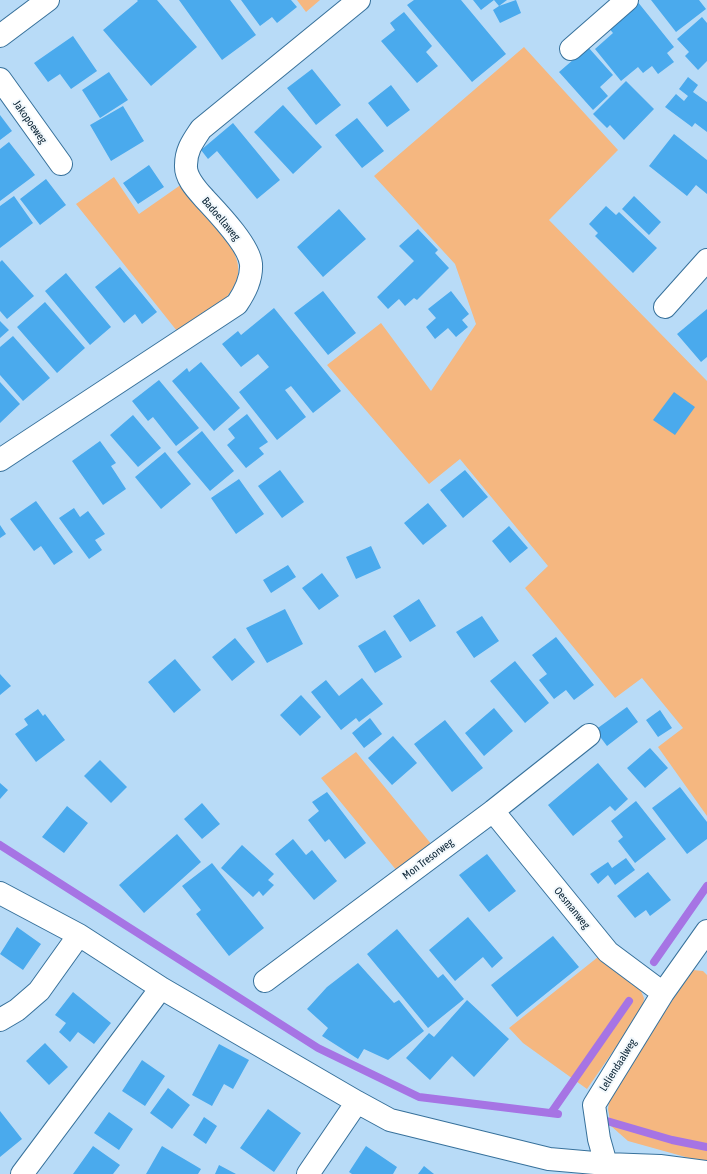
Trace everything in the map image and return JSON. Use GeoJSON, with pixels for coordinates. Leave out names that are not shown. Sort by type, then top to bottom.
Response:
{"type":"FeatureCollection","features":[{"type":"Feature","properties":{"kind":"street"},"geometry":{"type":"LineString","coordinates":[[0,36],[48,0]]}},
{"type":"Feature","properties":{"kind":"street","name":"Badoellaweg"},"geometry":{"type":"LineString","coordinates":[[0,460],[237,304],[245,292],[249,279],[251,262],[240,239],[194,187],[186,167],[188,148],[201,129],[359,0]]}},
{"type":"Feature","properties":{"kind":"street"},"geometry":{"type":"LineString","coordinates":[[571,49],[627,0]]}},
{"type":"Feature","properties":{"kind":"street","name":"Jakopoeweg"},"geometry":{"type":"LineString","coordinates":[[0,79],[61,164]]}},
{"type":"Feature","properties":{"kind":"street"},"geometry":{"type":"LineString","coordinates":[[665,308],[707,260]]}},
{"type":"Feature","properties":{"kind":"street","name":"Mon Tresorweg"},"geometry":{"type":"LineString","coordinates":[[265,981],[493,811],[589,735]]}},
{"type":"Feature","properties":{"kind":"street","name":"Oesmanweg"},"geometry":{"type":"LineString","coordinates":[[493,811],[608,952],[663,993]]}},
{"type":"Feature","properties":{"kind":"street"},"geometry":{"type":"LineString","coordinates":[[0,893],[79,935],[161,988],[390,1120],[549,1159],[660,1170],[707,1172]]}},
{"type":"Feature","properties":{"kind":"street","name":"Leliendaalweg"},"geometry":{"type":"LineString","coordinates":[[606,1164],[599,1139],[594,1105],[663,993],[707,931]]}},
{"type":"Feature","properties":{"kind":"street"},"geometry":{"type":"LineString","coordinates":[[0,1020],[17,1010],[39,991],[79,935]]}},
{"type":"Feature","properties":{"kind":"street"},"geometry":{"type":"LineString","coordinates":[[22,1174],[161,988]]}},
{"type":"Feature","properties":{"kind":"street"},"geometry":{"type":"LineString","coordinates":[[308,1174],[357,1102]]}},
{"type":"Feature","properties":{"kind":"shaded area"},"geometry":{"type":"Polygon","coordinates":[[[297,0],[320,0],[306,12],[297,0]]]}},
{"type":"Feature","properties":{"kind":"shaded area"},"geometry":{"type":"Polygon","coordinates":[[[524,47],[618,150],[549,220],[707,381],[707,816],[658,747],[683,728],[642,678],[615,698],[525,588],[548,566],[460,459],[429,484],[327,365],[381,323],[431,391],[476,324],[455,264],[374,176],[524,47]]]}},
{"type":"Feature","properties":{"kind":"shaded area"},"geometry":{"type":"Polygon","coordinates":[[[114,177],[139,214],[182,184],[227,241],[237,259],[237,278],[233,288],[225,299],[177,331],[76,204],[114,177]]]}},
{"type":"Feature","properties":{"kind":"shaded area"},"geometry":{"type":"Polygon","coordinates":[[[356,752],[432,845],[397,871],[321,778],[356,752]]]}},
{"type":"Feature","properties":{"kind":"shaded area"},"geometry":{"type":"Polygon","coordinates":[[[598,957],[605,958],[641,991],[644,998],[643,1008],[587,1089],[523,1043],[509,1028],[598,957]]]}},
{"type":"Feature","properties":{"kind":"shaded area"},"geometry":{"type":"Polygon","coordinates":[[[693,970],[703,971],[707,975],[707,1163],[628,1141],[611,1126],[608,1109],[610,1094],[622,1074],[693,970]]]}},
{"type":"Feature","properties":{"kind":"building"},"geometry":{"type":"Polygon","coordinates":[[[137,0],[157,0],[197,47],[151,86],[103,30],[138,1],[137,0]]]}},
{"type":"Feature","properties":{"kind":"building"},"geometry":{"type":"Polygon","coordinates":[[[179,0],[230,0],[256,35],[222,60],[179,0]]]}},
{"type":"Feature","properties":{"kind":"building"},"geometry":{"type":"Polygon","coordinates":[[[241,0],[291,0],[297,7],[277,23],[272,17],[260,26],[241,0]]]}},
{"type":"Feature","properties":{"kind":"building"},"geometry":{"type":"Polygon","coordinates":[[[414,0],[461,0],[506,54],[472,82],[407,5],[414,0]]]}},
{"type":"Feature","properties":{"kind":"building"},"geometry":{"type":"Polygon","coordinates":[[[473,0],[494,0],[481,10],[473,0]]]}},
{"type":"Feature","properties":{"kind":"building"},"geometry":{"type":"Polygon","coordinates":[[[494,0],[507,0],[499,6],[494,0]]]}},
{"type":"Feature","properties":{"kind":"building"},"geometry":{"type":"Polygon","coordinates":[[[516,0],[521,13],[500,23],[493,10],[499,6],[516,0]]]}},
{"type":"Feature","properties":{"kind":"building"},"geometry":{"type":"Polygon","coordinates":[[[651,0],[699,0],[706,9],[676,32],[651,0]]]}},
{"type":"Feature","properties":{"kind":"building"},"geometry":{"type":"Polygon","coordinates":[[[637,1],[674,47],[667,53],[674,62],[658,74],[652,66],[643,73],[638,67],[621,81],[595,49],[613,33],[607,26],[637,1]]]}},
{"type":"Feature","properties":{"kind":"building"},"geometry":{"type":"Polygon","coordinates":[[[404,12],[432,46],[426,52],[438,66],[417,83],[381,41],[395,30],[390,23],[404,12]]]}},
{"type":"Feature","properties":{"kind":"building"},"geometry":{"type":"Polygon","coordinates":[[[702,17],[707,23],[707,61],[698,70],[685,56],[689,52],[677,39],[702,17]]]}},
{"type":"Feature","properties":{"kind":"building"},"geometry":{"type":"Polygon","coordinates":[[[73,36],[97,71],[71,89],[60,74],[48,82],[34,63],[73,36]]]}},
{"type":"Feature","properties":{"kind":"building"},"geometry":{"type":"Polygon","coordinates":[[[588,47],[613,75],[600,87],[608,96],[593,110],[559,72],[588,47]]]}},
{"type":"Feature","properties":{"kind":"building"},"geometry":{"type":"Polygon","coordinates":[[[312,69],[341,105],[316,125],[287,88],[312,69]]]}},
{"type":"Feature","properties":{"kind":"building"},"geometry":{"type":"Polygon","coordinates":[[[109,72],[128,100],[100,118],[82,90],[109,72]]]}},
{"type":"Feature","properties":{"kind":"building"},"geometry":{"type":"Polygon","coordinates":[[[688,77],[698,85],[693,92],[707,102],[707,132],[695,123],[692,127],[665,107],[676,94],[684,101],[688,96],[679,89],[688,77]]]}},
{"type":"Feature","properties":{"kind":"building"},"geometry":{"type":"Polygon","coordinates":[[[626,81],[654,109],[624,140],[610,125],[607,128],[593,114],[626,81]]]}},
{"type":"Feature","properties":{"kind":"building"},"geometry":{"type":"Polygon","coordinates":[[[391,85],[410,110],[387,127],[368,103],[391,85]]]}},
{"type":"Feature","properties":{"kind":"building"},"geometry":{"type":"Polygon","coordinates":[[[283,105],[322,147],[293,174],[254,132],[283,105]]]}},
{"type":"Feature","properties":{"kind":"building"},"geometry":{"type":"Polygon","coordinates":[[[123,106],[144,141],[111,161],[90,125],[123,106]]]}},
{"type":"Feature","properties":{"kind":"building"},"geometry":{"type":"Polygon","coordinates":[[[0,115],[12,131],[0,140],[0,115]]]}},
{"type":"Feature","properties":{"kind":"building"},"geometry":{"type":"Polygon","coordinates":[[[357,118],[384,151],[362,168],[335,135],[357,118]]]}},
{"type":"Feature","properties":{"kind":"building"},"geometry":{"type":"Polygon","coordinates":[[[233,123],[280,180],[257,199],[217,151],[208,159],[201,150],[233,123]]]}},
{"type":"Feature","properties":{"kind":"building"},"geometry":{"type":"Polygon","coordinates":[[[674,134],[707,160],[707,194],[696,185],[687,196],[649,166],[674,134]]]}},
{"type":"Feature","properties":{"kind":"building"},"geometry":{"type":"Polygon","coordinates":[[[9,142],[35,175],[0,201],[0,149],[9,142]]]}},
{"type":"Feature","properties":{"kind":"building"},"geometry":{"type":"Polygon","coordinates":[[[149,165],[164,187],[138,204],[123,183],[149,165]]]}},
{"type":"Feature","properties":{"kind":"building"},"geometry":{"type":"Polygon","coordinates":[[[46,179],[66,205],[40,225],[20,199],[46,179]]]}},
{"type":"Feature","properties":{"kind":"building"},"geometry":{"type":"Polygon","coordinates":[[[14,196],[33,223],[0,248],[0,206],[14,196]]]}},
{"type":"Feature","properties":{"kind":"building"},"geometry":{"type":"Polygon","coordinates":[[[634,196],[661,222],[649,235],[622,209],[634,196]]]}},
{"type":"Feature","properties":{"kind":"building"},"geometry":{"type":"Polygon","coordinates":[[[606,206],[616,215],[619,212],[657,248],[633,273],[595,236],[598,233],[589,224],[606,206]]]}},
{"type":"Feature","properties":{"kind":"building"},"geometry":{"type":"Polygon","coordinates":[[[339,209],[366,239],[323,277],[297,247],[339,209]]]}},
{"type":"Feature","properties":{"kind":"building"},"geometry":{"type":"Polygon","coordinates":[[[418,229],[438,250],[435,253],[449,268],[417,300],[414,298],[405,306],[399,299],[388,309],[377,297],[414,261],[399,246],[418,229]]]}},
{"type":"Feature","properties":{"kind":"building"},"geometry":{"type":"Polygon","coordinates":[[[2,260],[34,296],[7,319],[0,311],[0,262],[2,260]]]}},
{"type":"Feature","properties":{"kind":"building"},"geometry":{"type":"Polygon","coordinates":[[[120,267],[157,312],[142,324],[135,314],[124,323],[95,287],[120,267]]]}},
{"type":"Feature","properties":{"kind":"building"},"geometry":{"type":"Polygon","coordinates":[[[66,273],[111,327],[90,345],[45,291],[66,273]]]}},
{"type":"Feature","properties":{"kind":"building"},"geometry":{"type":"Polygon","coordinates":[[[323,291],[356,333],[328,355],[294,313],[323,291]]]}},
{"type":"Feature","properties":{"kind":"building"},"geometry":{"type":"Polygon","coordinates":[[[451,291],[469,314],[462,320],[468,327],[456,337],[448,328],[435,339],[426,327],[436,318],[428,309],[451,291]]]}},
{"type":"Feature","properties":{"kind":"building"},"geometry":{"type":"Polygon","coordinates":[[[45,302],[85,348],[57,373],[17,327],[45,302]]]}},
{"type":"Feature","properties":{"kind":"building"},"geometry":{"type":"Polygon","coordinates":[[[274,308],[341,391],[313,413],[291,386],[285,390],[306,417],[277,440],[239,392],[269,367],[258,354],[241,367],[222,344],[238,331],[241,335],[274,308]]]}},
{"type":"Feature","properties":{"kind":"building"},"geometry":{"type":"Polygon","coordinates":[[[707,309],[707,357],[701,362],[677,334],[707,309]]]}},
{"type":"Feature","properties":{"kind":"building"},"geometry":{"type":"Polygon","coordinates":[[[0,321],[9,330],[0,338],[0,321]]]}},
{"type":"Feature","properties":{"kind":"building"},"geometry":{"type":"Polygon","coordinates":[[[13,336],[50,378],[23,401],[0,375],[0,347],[13,336]]]}},
{"type":"Feature","properties":{"kind":"building"},"geometry":{"type":"Polygon","coordinates":[[[201,362],[240,408],[214,431],[172,381],[187,368],[189,372],[201,362]]]}},
{"type":"Feature","properties":{"kind":"building"},"geometry":{"type":"Polygon","coordinates":[[[159,380],[199,428],[176,446],[153,417],[148,421],[132,401],[159,380]]]}},
{"type":"Feature","properties":{"kind":"building"},"geometry":{"type":"Polygon","coordinates":[[[0,382],[20,404],[0,423],[0,382]]]}},
{"type":"Feature","properties":{"kind":"building"},"geometry":{"type":"Polygon","coordinates":[[[674,392],[695,407],[675,435],[653,420],[674,392]]]}},
{"type":"Feature","properties":{"kind":"building"},"geometry":{"type":"Polygon","coordinates":[[[247,414],[268,442],[259,448],[264,454],[246,468],[227,445],[235,438],[228,429],[247,414]]]}},
{"type":"Feature","properties":{"kind":"building"},"geometry":{"type":"Polygon","coordinates":[[[133,415],[161,448],[138,467],[110,435],[133,415]]]}},
{"type":"Feature","properties":{"kind":"building"},"geometry":{"type":"Polygon","coordinates":[[[202,431],[234,471],[210,491],[177,452],[202,431]]]}},
{"type":"Feature","properties":{"kind":"building"},"geometry":{"type":"Polygon","coordinates":[[[100,441],[116,463],[111,466],[126,489],[103,505],[72,461],[100,441]]]}},
{"type":"Feature","properties":{"kind":"building"},"geometry":{"type":"Polygon","coordinates":[[[165,452],[191,484],[161,509],[135,477],[165,452]]]}},
{"type":"Feature","properties":{"kind":"building"},"geometry":{"type":"Polygon","coordinates":[[[280,470],[304,502],[282,518],[258,486],[280,470]]]}},
{"type":"Feature","properties":{"kind":"building"},"geometry":{"type":"Polygon","coordinates":[[[465,470],[488,497],[463,518],[440,490],[465,470]]]}},
{"type":"Feature","properties":{"kind":"building"},"geometry":{"type":"Polygon","coordinates":[[[239,479],[264,514],[236,534],[211,498],[239,479]]]}},
{"type":"Feature","properties":{"kind":"building"},"geometry":{"type":"Polygon","coordinates":[[[36,501],[73,552],[54,565],[41,546],[34,551],[10,519],[36,501]]]}},
{"type":"Feature","properties":{"kind":"building"},"geometry":{"type":"Polygon","coordinates":[[[428,503],[447,526],[423,545],[404,523],[428,503]]]}},
{"type":"Feature","properties":{"kind":"building"},"geometry":{"type":"Polygon","coordinates":[[[74,508],[80,517],[88,511],[105,534],[95,540],[102,550],[89,559],[59,518],[74,508]]]}},
{"type":"Feature","properties":{"kind":"building"},"geometry":{"type":"Polygon","coordinates":[[[0,525],[6,534],[0,538],[0,525]]]}},
{"type":"Feature","properties":{"kind":"building"},"geometry":{"type":"Polygon","coordinates":[[[509,526],[528,548],[510,563],[492,541],[509,526]]]}},
{"type":"Feature","properties":{"kind":"building"},"geometry":{"type":"Polygon","coordinates":[[[371,546],[381,568],[356,579],[346,557],[371,546]]]}},
{"type":"Feature","properties":{"kind":"building"},"geometry":{"type":"Polygon","coordinates":[[[288,565],[296,577],[271,593],[263,580],[288,565]]]}},
{"type":"Feature","properties":{"kind":"building"},"geometry":{"type":"Polygon","coordinates":[[[322,573],[339,596],[319,610],[302,588],[322,573]]]}},
{"type":"Feature","properties":{"kind":"building"},"geometry":{"type":"Polygon","coordinates":[[[419,599],[436,626],[410,642],[393,616],[419,599]]]}},
{"type":"Feature","properties":{"kind":"building"},"geometry":{"type":"Polygon","coordinates":[[[285,609],[303,644],[267,663],[246,628],[285,609]]]}},
{"type":"Feature","properties":{"kind":"building"},"geometry":{"type":"Polygon","coordinates":[[[482,616],[499,641],[474,658],[456,632],[482,616]]]}},
{"type":"Feature","properties":{"kind":"building"},"geometry":{"type":"Polygon","coordinates":[[[385,630],[402,657],[375,673],[358,646],[385,630]]]}},
{"type":"Feature","properties":{"kind":"building"},"geometry":{"type":"Polygon","coordinates":[[[556,637],[594,685],[574,700],[566,690],[554,699],[539,680],[547,674],[532,655],[556,637]]]}},
{"type":"Feature","properties":{"kind":"building"},"geometry":{"type":"Polygon","coordinates":[[[235,638],[255,662],[232,681],[212,657],[235,638]]]}},
{"type":"Feature","properties":{"kind":"building"},"geometry":{"type":"Polygon","coordinates":[[[175,659],[201,690],[174,713],[148,682],[175,659]]]}},
{"type":"Feature","properties":{"kind":"building"},"geometry":{"type":"Polygon","coordinates":[[[515,661],[549,703],[525,723],[490,681],[515,661]]]}},
{"type":"Feature","properties":{"kind":"building"},"geometry":{"type":"Polygon","coordinates":[[[0,674],[11,686],[0,695],[0,674]]]}},
{"type":"Feature","properties":{"kind":"building"},"geometry":{"type":"Polygon","coordinates":[[[362,678],[383,704],[359,722],[356,718],[341,730],[311,692],[326,680],[339,696],[362,678]]]}},
{"type":"Feature","properties":{"kind":"building"},"geometry":{"type":"Polygon","coordinates":[[[301,695],[321,717],[300,736],[280,715],[301,695]]]}},
{"type":"Feature","properties":{"kind":"building"},"geometry":{"type":"Polygon","coordinates":[[[627,707],[638,722],[607,746],[595,730],[627,707]]]}},
{"type":"Feature","properties":{"kind":"building"},"geometry":{"type":"Polygon","coordinates":[[[494,708],[513,731],[484,756],[465,733],[494,708]]]}},
{"type":"Feature","properties":{"kind":"building"},"geometry":{"type":"Polygon","coordinates":[[[38,709],[43,716],[45,714],[65,740],[36,762],[15,734],[28,725],[24,719],[38,709]]]}},
{"type":"Feature","properties":{"kind":"building"},"geometry":{"type":"Polygon","coordinates":[[[660,710],[672,728],[658,737],[646,720],[660,710]]]}},
{"type":"Feature","properties":{"kind":"building"},"geometry":{"type":"Polygon","coordinates":[[[370,718],[382,734],[364,748],[352,733],[370,718]]]}},
{"type":"Feature","properties":{"kind":"building"},"geometry":{"type":"Polygon","coordinates":[[[445,720],[483,768],[452,792],[414,744],[445,720]]]}},
{"type":"Feature","properties":{"kind":"building"},"geometry":{"type":"Polygon","coordinates":[[[393,736],[417,763],[392,785],[368,758],[393,736]]]}},
{"type":"Feature","properties":{"kind":"building"},"geometry":{"type":"Polygon","coordinates":[[[650,748],[668,768],[645,788],[627,768],[650,748]]]}},
{"type":"Feature","properties":{"kind":"building"},"geometry":{"type":"Polygon","coordinates":[[[100,760],[127,787],[111,803],[84,776],[100,760]]]}},
{"type":"Feature","properties":{"kind":"building"},"geometry":{"type":"Polygon","coordinates":[[[598,763],[628,799],[615,811],[610,806],[573,836],[548,805],[598,763]]]}},
{"type":"Feature","properties":{"kind":"building"},"geometry":{"type":"Polygon","coordinates":[[[0,783],[8,790],[0,799],[0,783]]]}},
{"type":"Feature","properties":{"kind":"building"},"geometry":{"type":"Polygon","coordinates":[[[680,787],[707,822],[707,839],[687,854],[652,808],[680,787]]]}},
{"type":"Feature","properties":{"kind":"building"},"geometry":{"type":"Polygon","coordinates":[[[327,792],[366,843],[345,859],[329,839],[325,842],[308,820],[319,811],[312,802],[327,792]]]}},
{"type":"Feature","properties":{"kind":"building"},"geometry":{"type":"Polygon","coordinates":[[[636,801],[666,839],[635,863],[618,841],[623,837],[611,821],[636,801]]]}},
{"type":"Feature","properties":{"kind":"building"},"geometry":{"type":"Polygon","coordinates":[[[202,803],[220,824],[202,839],[184,819],[202,803]]]}},
{"type":"Feature","properties":{"kind":"building"},"geometry":{"type":"Polygon","coordinates":[[[67,806],[88,823],[64,853],[42,837],[67,806]]]}},
{"type":"Feature","properties":{"kind":"building"},"geometry":{"type":"Polygon","coordinates":[[[177,834],[201,862],[144,913],[119,885],[177,834]]]}},
{"type":"Feature","properties":{"kind":"building"},"geometry":{"type":"Polygon","coordinates":[[[293,839],[306,855],[312,850],[337,881],[314,900],[275,854],[293,839]]]}},
{"type":"Feature","properties":{"kind":"building"},"geometry":{"type":"Polygon","coordinates":[[[242,845],[274,874],[268,880],[274,885],[263,896],[259,891],[253,897],[221,868],[242,845]]]}},
{"type":"Feature","properties":{"kind":"building"},"geometry":{"type":"Polygon","coordinates":[[[487,854],[516,891],[489,912],[459,875],[487,854]]]}},
{"type":"Feature","properties":{"kind":"building"},"geometry":{"type":"Polygon","coordinates":[[[626,858],[635,870],[615,885],[608,875],[598,884],[590,874],[608,862],[612,868],[626,858]]]}},
{"type":"Feature","properties":{"kind":"building"},"geometry":{"type":"Polygon","coordinates":[[[212,863],[264,928],[229,956],[196,914],[201,910],[182,886],[212,863]]]}},
{"type":"Feature","properties":{"kind":"building"},"geometry":{"type":"Polygon","coordinates":[[[648,872],[671,900],[650,916],[646,910],[635,918],[617,896],[648,872]]]}},
{"type":"Feature","properties":{"kind":"building"},"geometry":{"type":"Polygon","coordinates":[[[468,917],[503,958],[492,968],[483,957],[455,981],[429,950],[468,917]]]}},
{"type":"Feature","properties":{"kind":"building"},"geometry":{"type":"Polygon","coordinates":[[[17,927],[41,944],[23,970],[0,954],[17,927]]]}},
{"type":"Feature","properties":{"kind":"building"},"geometry":{"type":"Polygon","coordinates":[[[397,929],[438,978],[443,974],[464,999],[428,1028],[367,954],[397,929]]]}},
{"type":"Feature","properties":{"kind":"building"},"geometry":{"type":"Polygon","coordinates":[[[553,936],[579,967],[517,1017],[491,985],[553,936]]]}},
{"type":"Feature","properties":{"kind":"building"},"geometry":{"type":"Polygon","coordinates":[[[358,963],[394,1003],[399,1000],[424,1031],[388,1060],[364,1049],[358,1059],[322,1036],[328,1028],[307,1009],[327,987],[358,963]]]}},
{"type":"Feature","properties":{"kind":"building"},"geometry":{"type":"Polygon","coordinates":[[[73,992],[111,1023],[94,1044],[78,1032],[70,1042],[59,1032],[66,1023],[55,1015],[73,992]]]}},
{"type":"Feature","properties":{"kind":"building"},"geometry":{"type":"Polygon","coordinates":[[[467,1000],[509,1039],[474,1077],[452,1056],[430,1080],[406,1058],[429,1033],[434,1037],[467,1000]]]}},
{"type":"Feature","properties":{"kind":"building"},"geometry":{"type":"Polygon","coordinates":[[[45,1043],[68,1067],[49,1085],[26,1061],[45,1043]]]}},
{"type":"Feature","properties":{"kind":"building"},"geometry":{"type":"Polygon","coordinates":[[[219,1044],[249,1060],[233,1089],[224,1084],[212,1106],[192,1095],[219,1044]]]}},
{"type":"Feature","properties":{"kind":"building"},"geometry":{"type":"Polygon","coordinates":[[[142,1060],[165,1076],[145,1106],[122,1091],[142,1060]]]}},
{"type":"Feature","properties":{"kind":"building"},"geometry":{"type":"Polygon","coordinates":[[[168,1088],[190,1105],[172,1129],[150,1113],[168,1088]]]}},
{"type":"Feature","properties":{"kind":"building"},"geometry":{"type":"Polygon","coordinates":[[[268,1109],[301,1133],[274,1172],[240,1148],[268,1109]]]}},
{"type":"Feature","properties":{"kind":"building"},"geometry":{"type":"Polygon","coordinates":[[[0,1111],[22,1139],[0,1157],[0,1111]]]}},
{"type":"Feature","properties":{"kind":"building"},"geometry":{"type":"Polygon","coordinates":[[[109,1112],[133,1129],[119,1150],[94,1133],[109,1112]]]}},
{"type":"Feature","properties":{"kind":"building"},"geometry":{"type":"Polygon","coordinates":[[[204,1117],[217,1126],[206,1144],[193,1135],[204,1117]]]}},
{"type":"Feature","properties":{"kind":"building"},"geometry":{"type":"Polygon","coordinates":[[[93,1146],[120,1165],[113,1174],[73,1174],[93,1146]]]}},
{"type":"Feature","properties":{"kind":"building"},"geometry":{"type":"Polygon","coordinates":[[[162,1146],[201,1169],[198,1174],[146,1174],[162,1146]]]}},
{"type":"Feature","properties":{"kind":"building"},"geometry":{"type":"Polygon","coordinates":[[[366,1146],[397,1167],[393,1174],[352,1174],[349,1172],[366,1146]]]}},
{"type":"Feature","properties":{"kind":"building"},"geometry":{"type":"Polygon","coordinates":[[[219,1165],[236,1174],[215,1174],[219,1165]]]}},
{"type":"Feature","properties":{"kind":"building"},"geometry":{"type":"Polygon","coordinates":[[[424,1166],[434,1174],[418,1174],[424,1166]]]}},
{"type":"Feature","properties":{"kind":"waterway"},"geometry":{"type":"LineString","coordinates":[[0,845],[318,1048],[419,1097],[558,1114]]}},
{"type":"Feature","properties":{"kind":"waterway"},"geometry":{"type":"LineString","coordinates":[[654,962],[707,886]]}},
{"type":"Feature","properties":{"kind":"waterway"},"geometry":{"type":"LineString","coordinates":[[551,1113],[629,1001]]}},
{"type":"Feature","properties":{"kind":"waterway"},"geometry":{"type":"LineString","coordinates":[[600,1119],[672,1140],[707,1147]]}}]}
